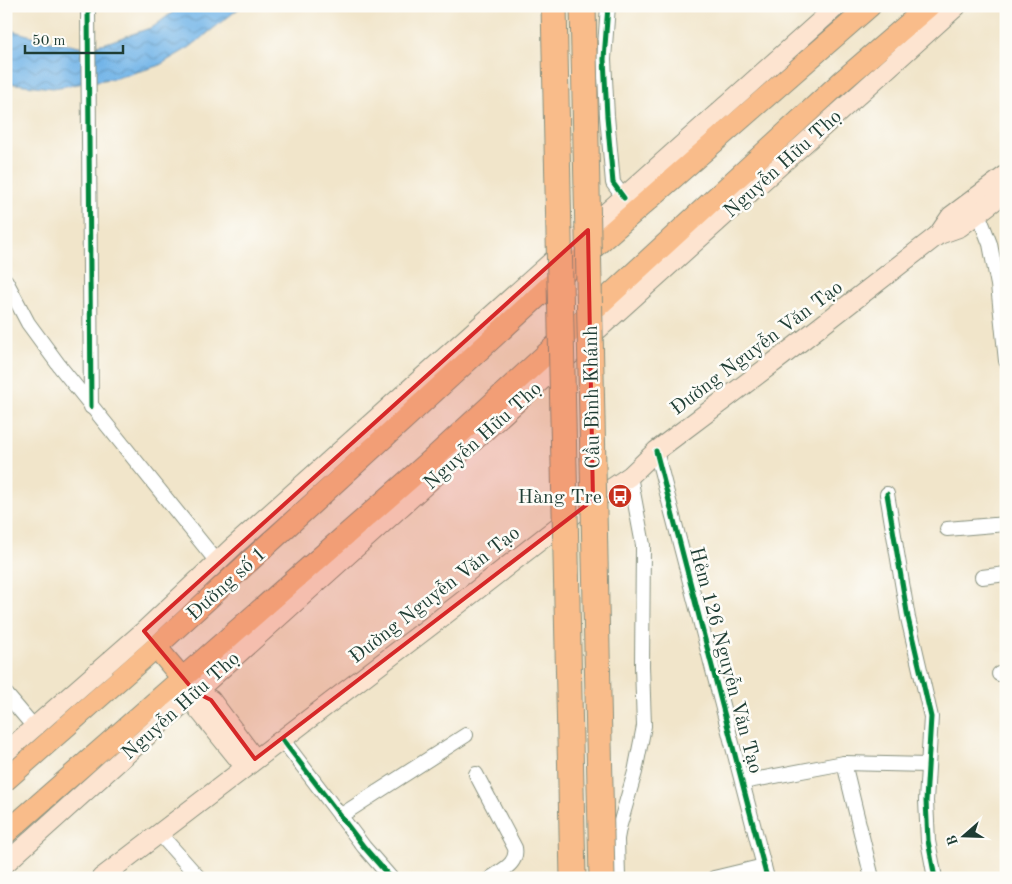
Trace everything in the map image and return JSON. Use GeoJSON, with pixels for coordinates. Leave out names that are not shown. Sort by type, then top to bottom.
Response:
{"type":"FeatureCollection","features":[{"type":"Feature","properties":{"kind":"highway","name":"Cầu Bình Khánh"},"geometry":{"type":"LineString","coordinates":[[554,6],[573,878]]}},
{"type":"Feature","properties":{"kind":"highway","name":"Cầu Bình Khánh"},"geometry":{"type":"LineString","coordinates":[[583,6],[602,878]]}},
{"type":"Feature","properties":{"kind":"main road"},"geometry":{"type":"LineString","coordinates":[[218,562],[837,6]]}},
{"type":"Feature","properties":{"kind":"main road","name":"Đường số 1"},"geometry":{"type":"LineString","coordinates":[[150,639],[295,520],[543,292],[870,6]]}},
{"type":"Feature","properties":{"kind":"main road","name":"Nguyễn Hữu Thọ"},"geometry":{"type":"LineString","coordinates":[[6,863],[189,685],[842,81],[929,6]]}},
{"type":"Feature","properties":{"kind":"main road","name":"Nguyễn Hữu Thọ"},"geometry":{"type":"LineString","coordinates":[[6,833],[189,685],[608,322],[709,228],[957,6]]}},
{"type":"Feature","properties":{"kind":"main road","name":"Đường Nguyễn Văn Tạo"},"geometry":{"type":"LineString","coordinates":[[101,878],[578,511],[630,476],[656,451],[938,235],[951,216],[1006,175]]}},
{"type":"Feature","properties":{"kind":"main road","name":"Đường Nguyễn Văn Tạo"},"geometry":{"type":"LineString","coordinates":[[938,235],[960,227],[1006,192]]}},
{"type":"Feature","properties":{"kind":"main road","name":"Đường số 1"},"geometry":{"type":"LineString","coordinates":[[150,639],[218,562]]}},
{"type":"Feature","properties":{"kind":"main road"},"geometry":{"type":"LineString","coordinates":[[150,639],[189,685],[211,700],[250,764]]}},
{"type":"Feature","properties":{"kind":"main road"},"geometry":{"type":"LineString","coordinates":[[6,752],[34,727],[150,639]]}},
{"type":"Feature","properties":{"kind":"main road"},"geometry":{"type":"LineString","coordinates":[[6,780],[150,639]]}},
{"type":"Feature","properties":{"kind":"street"},"geometry":{"type":"LineString","coordinates":[[88,6],[91,407]]}},
{"type":"Feature","properties":{"kind":"street"},"geometry":{"type":"LineString","coordinates":[[608,6],[604,59],[607,116],[613,183],[624,198]]}},
{"type":"Feature","properties":{"kind":"street"},"geometry":{"type":"LineString","coordinates":[[978,213],[990,244],[995,268],[1006,361]]}},
{"type":"Feature","properties":{"kind":"street"},"geometry":{"type":"LineString","coordinates":[[6,281],[28,323],[91,407],[218,562]]}},
{"type":"Feature","properties":{"kind":"street","name":"Hẻm 126 Nguyễn Văn Tạo"},"geometry":{"type":"LineString","coordinates":[[656,451],[765,872]]}},
{"type":"Feature","properties":{"kind":"street"},"geometry":{"type":"LineString","coordinates":[[618,878],[617,839],[635,772],[644,726],[642,666],[643,545],[630,476]]}},
{"type":"Feature","properties":{"kind":"street"},"geometry":{"type":"LineString","coordinates":[[887,494],[908,618],[931,717],[926,802],[928,841],[935,878]]}},
{"type":"Feature","properties":{"kind":"street"},"geometry":{"type":"LineString","coordinates":[[947,529],[1006,524]]}},
{"type":"Feature","properties":{"kind":"street"},"geometry":{"type":"LineString","coordinates":[[982,577],[1006,574]]}},
{"type":"Feature","properties":{"kind":"street"},"geometry":{"type":"LineString","coordinates":[[6,694],[34,727]]}},
{"type":"Feature","properties":{"kind":"street"},"geometry":{"type":"LineString","coordinates":[[340,816],[466,735]]}},
{"type":"Feature","properties":{"kind":"street"},"geometry":{"type":"LineString","coordinates":[[282,739],[340,816],[391,878]]}},
{"type":"Feature","properties":{"kind":"street"},"geometry":{"type":"LineString","coordinates":[[743,782],[844,763],[927,765]]}},
{"type":"Feature","properties":{"kind":"street"},"geometry":{"type":"LineString","coordinates":[[844,763],[872,878]]}},
{"type":"Feature","properties":{"kind":"street"},"geometry":{"type":"LineString","coordinates":[[476,774],[515,848],[516,854],[513,862],[491,878]]}},
{"type":"Feature","properties":{"kind":"street"},"geometry":{"type":"LineString","coordinates":[[159,833],[200,878]]}},
{"type":"Feature","properties":{"kind":"street"},"geometry":{"type":"LineString","coordinates":[[714,878],[765,872]]}},
{"type":"Feature","properties":{"kind":"highlighted area"},"geometry":{"type":"Polygon","coordinates":[[[588,230],[593,500],[255,759],[211,700],[195,692],[144,631],[588,230]]]}},
{"type":"Feature","properties":{"kind":"water"},"geometry":{"type":"Polygon","coordinates":[[[181,6],[242,6],[190,47],[158,66],[116,78],[53,88],[6,83],[6,29],[54,42],[86,47],[106,43],[153,27],[181,6]]]}},
{"type":"Feature","properties":{"kind":"cycle path"},"geometry":{"type":"LineString","coordinates":[[88,6],[91,407]]}},
{"type":"Feature","properties":{"kind":"cycle path"},"geometry":{"type":"LineString","coordinates":[[608,6],[604,59],[607,116],[613,183],[624,198]]}},
{"type":"Feature","properties":{"kind":"cycle path"},"geometry":{"type":"LineString","coordinates":[[656,451],[767,878]]}},
{"type":"Feature","properties":{"kind":"cycle path"},"geometry":{"type":"LineString","coordinates":[[887,494],[908,618],[931,717],[926,801],[928,841],[935,878]]}},
{"type":"Feature","properties":{"kind":"cycle path"},"geometry":{"type":"LineString","coordinates":[[282,739],[364,847],[391,878]]}},
{"type":"Feature","properties":{"kind":"place","name":"Hàng Tre"},"geometry":{"type":"Point","coordinates":[620,496]}}]}
